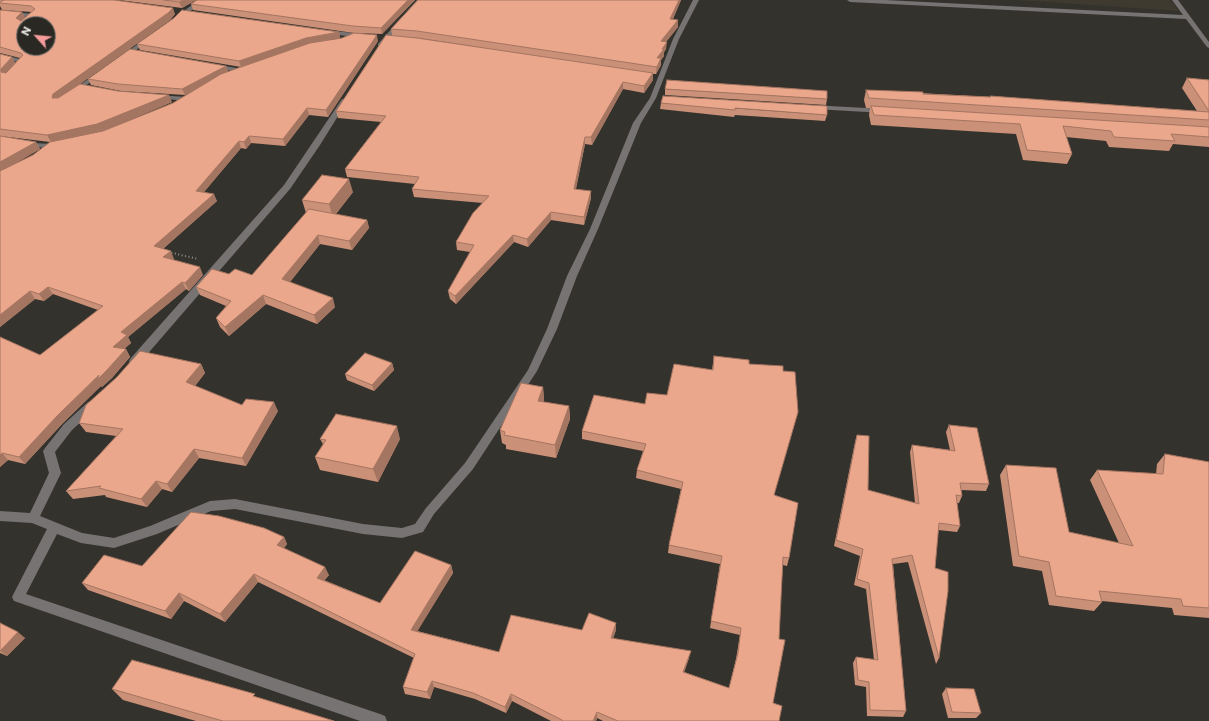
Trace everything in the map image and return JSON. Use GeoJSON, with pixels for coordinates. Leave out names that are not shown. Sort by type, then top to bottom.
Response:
{"type":"FeatureCollection","features":[{"type":"Feature","properties":{"kind":"street"},"geometry":{"type":"LineString","coordinates":[[173,22],[182,13],[203,0]]}},
{"type":"Feature","properties":{"kind":"street"},"geometry":{"type":"LineString","coordinates":[[373,56],[381,38],[420,0]]}},
{"type":"Feature","properties":{"kind":"street"},"geometry":{"type":"LineString","coordinates":[[0,516],[33,518],[81,538],[114,542],[152,530],[210,506],[235,504],[363,529],[402,533],[420,528],[430,511],[469,466],[532,371],[552,330],[572,276],[594,229],[632,134],[657,98],[657,77],[696,0]]}},
{"type":"Feature","properties":{"kind":"street"},"geometry":{"type":"LineString","coordinates":[[850,0],[1188,17]]}},
{"type":"Feature","properties":{"kind":"street"},"geometry":{"type":"LineString","coordinates":[[1175,0],[1209,46]]}},
{"type":"Feature","properties":{"kind":"street"},"geometry":{"type":"LineString","coordinates":[[174,12],[197,15]]}},
{"type":"Feature","properties":{"kind":"street"},"geometry":{"type":"LineString","coordinates":[[0,13],[34,16]]}},
{"type":"Feature","properties":{"kind":"street"},"geometry":{"type":"LineString","coordinates":[[321,31],[369,37]]}},
{"type":"Feature","properties":{"kind":"street"},"geometry":{"type":"LineString","coordinates":[[117,61],[154,35]]}},
{"type":"Feature","properties":{"kind":"street"},"geometry":{"type":"LineString","coordinates":[[343,41],[354,36]]}},
{"type":"Feature","properties":{"kind":"street"},"geometry":{"type":"LineString","coordinates":[[381,38],[398,39]]}},
{"type":"Feature","properties":{"kind":"street"},"geometry":{"type":"LineString","coordinates":[[130,52],[138,54]]}},
{"type":"Feature","properties":{"kind":"street"},"geometry":{"type":"LineString","coordinates":[[0,56],[22,61],[12,72]]}},
{"type":"Feature","properties":{"kind":"street"},"geometry":{"type":"LineString","coordinates":[[208,65],[245,70],[228,76]]}},
{"type":"Feature","properties":{"kind":"street"},"geometry":{"type":"LineString","coordinates":[[70,95],[105,70]]}},
{"type":"Feature","properties":{"kind":"street"},"geometry":{"type":"LineString","coordinates":[[80,87],[95,90]]}},
{"type":"Feature","properties":{"kind":"street"},"geometry":{"type":"LineString","coordinates":[[127,370],[287,187],[316,146],[347,94]]}},
{"type":"Feature","properties":{"kind":"street"},"geometry":{"type":"LineString","coordinates":[[172,107],[194,95]]}},
{"type":"Feature","properties":{"kind":"street"},"geometry":{"type":"LineString","coordinates":[[148,96],[187,99]]}},
{"type":"Feature","properties":{"kind":"street"},"geometry":{"type":"LineString","coordinates":[[803,106],[889,112]]}},
{"type":"Feature","properties":{"kind":"street"},"geometry":{"type":"LineString","coordinates":[[0,139],[34,145],[54,145],[43,152]]}},
{"type":"Feature","properties":{"kind":"street"},"geometry":{"type":"LineString","coordinates":[[33,518],[55,473],[49,451],[68,427],[101,397]]}},
{"type":"Feature","properties":{"kind":"street"},"geometry":{"type":"LineString","coordinates":[[54,528],[44,550],[30,572],[18,597],[380,721]]}},
{"type":"Feature","properties":{"kind":"path"},"geometry":{"type":"LineString","coordinates":[[161,249],[211,263],[217,267]]}},
{"type":"Feature","properties":{"kind":"shaded area"},"geometry":{"type":"Polygon","coordinates":[[[1017,0],[1170,0],[1179,11],[1017,0]]]}},
{"type":"Feature","properties":{"kind":"building"},"geometry":{"type":"Polygon","coordinates":[[[4,0],[114,0],[173,8],[53,94],[52,98],[58,98],[80,84],[118,91],[169,95],[97,124],[47,135],[0,129],[0,54],[12,57],[1,69],[1,72],[6,73],[22,56],[56,56],[56,16],[27,16],[35,9],[31,6],[0,3],[4,0]]]}},
{"type":"Feature","properties":{"kind":"building"},"geometry":{"type":"Polygon","coordinates":[[[164,0],[183,0],[179,2],[164,0]]]}},
{"type":"Feature","properties":{"kind":"building"},"geometry":{"type":"Polygon","coordinates":[[[197,0],[408,0],[381,28],[353,26],[191,4],[197,0]]]}},
{"type":"Feature","properties":{"kind":"building"},"geometry":{"type":"Polygon","coordinates":[[[418,0],[679,0],[670,19],[678,20],[661,41],[667,42],[657,58],[661,58],[657,67],[417,31],[391,29],[418,0]]]}},
{"type":"Feature","properties":{"kind":"building"},"geometry":{"type":"Polygon","coordinates":[[[0,10],[22,12],[16,16],[16,52],[0,47],[0,10]]]}},
{"type":"Feature","properties":{"kind":"building"},"geometry":{"type":"Polygon","coordinates":[[[182,10],[339,32],[306,38],[239,61],[137,44],[174,18],[182,10]]]}},
{"type":"Feature","properties":{"kind":"building"},"geometry":{"type":"Polygon","coordinates":[[[354,33],[377,35],[326,110],[307,108],[283,139],[249,136],[244,142],[239,141],[196,191],[214,194],[154,246],[171,251],[163,257],[200,267],[185,283],[182,282],[121,332],[127,335],[113,347],[126,349],[97,380],[99,375],[57,416],[19,457],[2,453],[0,455],[0,337],[40,355],[103,306],[48,287],[39,294],[30,291],[0,315],[0,171],[33,155],[50,142],[103,131],[173,103],[221,74],[310,43],[342,38],[354,33]]]}},
{"type":"Feature","properties":{"kind":"building"},"geometry":{"type":"Polygon","coordinates":[[[386,35],[417,38],[653,73],[644,86],[623,82],[591,137],[585,137],[574,189],[591,191],[584,217],[551,212],[527,239],[513,235],[455,296],[448,291],[474,245],[456,242],[473,213],[489,196],[412,189],[419,177],[345,169],[386,116],[336,111],[386,35]]]}},
{"type":"Feature","properties":{"kind":"building"},"geometry":{"type":"Polygon","coordinates":[[[130,49],[226,66],[182,89],[118,84],[88,79],[130,49]]]}},
{"type":"Feature","properties":{"kind":"building"},"geometry":{"type":"Polygon","coordinates":[[[1187,78],[1209,80],[1209,111],[1187,78]]]}},
{"type":"Feature","properties":{"kind":"building"},"geometry":{"type":"Polygon","coordinates":[[[667,80],[827,91],[827,99],[665,89],[667,80]]]}},
{"type":"Feature","properties":{"kind":"building"},"geometry":{"type":"Polygon","coordinates":[[[866,90],[991,97],[990,96],[1209,112],[1209,120],[869,98],[866,90]]]}},
{"type":"Feature","properties":{"kind":"building"},"geometry":{"type":"Polygon","coordinates":[[[663,96],[827,106],[827,115],[735,108],[735,110],[661,103],[663,96]]]}},
{"type":"Feature","properties":{"kind":"building"},"geometry":{"type":"Polygon","coordinates":[[[871,106],[1209,127],[1209,137],[1171,134],[1175,141],[1114,137],[1111,131],[1063,126],[1072,154],[1027,150],[1020,124],[874,115],[871,106]]]}},
{"type":"Feature","properties":{"kind":"building"},"geometry":{"type":"Polygon","coordinates":[[[0,136],[36,142],[0,162],[0,136]]]}},
{"type":"Feature","properties":{"kind":"building"},"geometry":{"type":"Polygon","coordinates":[[[322,175],[349,179],[329,204],[302,200],[322,175]]]}},
{"type":"Feature","properties":{"kind":"building"},"geometry":{"type":"Polygon","coordinates":[[[309,209],[367,220],[349,241],[318,235],[282,279],[333,298],[314,315],[263,295],[225,327],[216,318],[231,301],[196,287],[212,269],[229,274],[235,269],[252,275],[309,209]]]}},
{"type":"Feature","properties":{"kind":"building"},"geometry":{"type":"Polygon","coordinates":[[[140,351],[201,364],[186,382],[242,405],[246,399],[274,402],[242,458],[194,449],[167,484],[156,481],[141,499],[99,488],[101,486],[66,491],[123,429],[79,423],[86,405],[117,377],[140,351]]]}},
{"type":"Feature","properties":{"kind":"building"},"geometry":{"type":"Polygon","coordinates":[[[365,353],[392,363],[372,385],[345,374],[365,353]]]}},
{"type":"Feature","properties":{"kind":"building"},"geometry":{"type":"Polygon","coordinates":[[[714,356],[749,360],[749,364],[783,366],[783,371],[795,372],[798,412],[774,495],[798,503],[789,558],[783,557],[779,639],[785,640],[773,703],[782,706],[779,721],[618,721],[597,712],[593,721],[562,721],[511,694],[505,707],[473,693],[432,681],[427,692],[403,687],[415,654],[254,574],[220,614],[179,593],[165,611],[82,583],[104,555],[142,566],[191,512],[219,516],[264,528],[284,537],[277,545],[325,567],[317,578],[380,603],[415,551],[451,565],[411,630],[499,652],[511,615],[582,630],[589,613],[616,623],[611,638],[691,651],[683,672],[729,688],[738,653],[741,628],[711,621],[722,556],[669,545],[683,482],[637,470],[646,444],[582,431],[594,395],[645,404],[647,393],[667,395],[674,364],[713,370],[714,356]]]}},
{"type":"Feature","properties":{"kind":"building"},"geometry":{"type":"Polygon","coordinates":[[[521,383],[543,387],[538,401],[569,406],[555,445],[504,435],[505,432],[500,430],[521,383]]]}},
{"type":"Feature","properties":{"kind":"building"},"geometry":{"type":"Polygon","coordinates":[[[336,414],[397,426],[373,469],[315,457],[326,440],[320,439],[336,414]]]}},
{"type":"Feature","properties":{"kind":"building"},"geometry":{"type":"Polygon","coordinates":[[[949,425],[977,428],[989,484],[960,483],[962,496],[956,495],[960,526],[939,523],[935,568],[948,572],[948,591],[939,658],[912,555],[892,559],[906,711],[870,710],[869,682],[858,680],[856,657],[878,660],[869,583],[857,579],[863,549],[836,540],[857,435],[869,436],[868,490],[919,504],[912,445],[955,451],[949,425]]]}},
{"type":"Feature","properties":{"kind":"building"},"geometry":{"type":"Polygon","coordinates":[[[1165,454],[1209,462],[1209,608],[1183,606],[1181,599],[1099,591],[1102,602],[1056,596],[1049,562],[1019,556],[1006,465],[1056,468],[1069,532],[1133,546],[1097,470],[1163,474],[1165,454]]]}},
{"type":"Feature","properties":{"kind":"building"},"geometry":{"type":"Polygon","coordinates":[[[0,623],[18,632],[0,651],[0,623]]]}},
{"type":"Feature","properties":{"kind":"building"},"geometry":{"type":"Polygon","coordinates":[[[132,660],[255,694],[253,696],[334,721],[223,721],[112,689],[132,660]]]}},
{"type":"Feature","properties":{"kind":"building"},"geometry":{"type":"Polygon","coordinates":[[[946,688],[974,689],[981,713],[952,712],[946,688]]]}}]}
